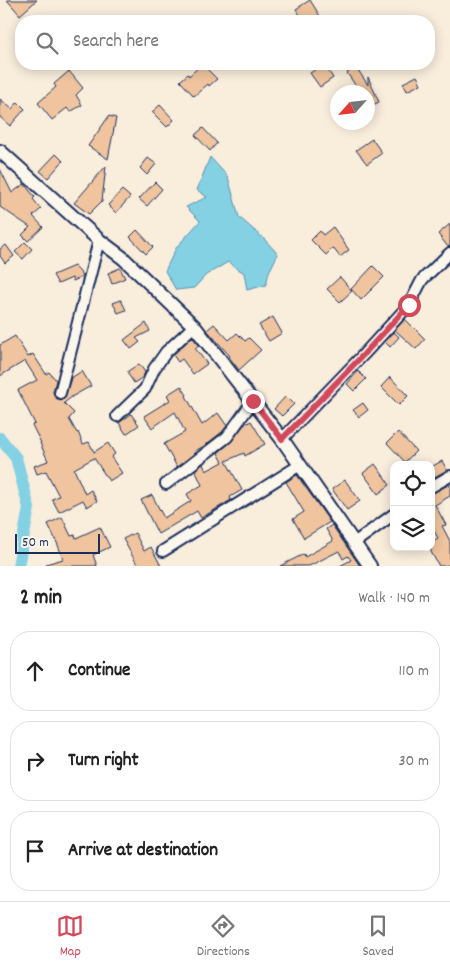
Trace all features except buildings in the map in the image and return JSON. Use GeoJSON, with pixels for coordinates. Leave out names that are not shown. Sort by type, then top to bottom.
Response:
{"type":"FeatureCollection","features":[{"type":"Feature","properties":{"kind":"street"},"geometry":{"type":"LineString","coordinates":[[0,151],[99,240],[123,258],[194,326],[282,439],[370,566]]}},
{"type":"Feature","properties":{"kind":"street"},"geometry":{"type":"LineString","coordinates":[[60,393],[99,240]]}},
{"type":"Feature","properties":{"kind":"street"},"geometry":{"type":"LineString","coordinates":[[282,439],[409,305],[422,280],[450,253]]}},
{"type":"Feature","properties":{"kind":"street"},"geometry":{"type":"LineString","coordinates":[[117,416],[145,389],[154,369],[166,352],[194,326]]}},
{"type":"Feature","properties":{"kind":"street"},"geometry":{"type":"LineString","coordinates":[[166,484],[227,437],[253,401]]}},
{"type":"Feature","properties":{"kind":"street"},"geometry":{"type":"LineString","coordinates":[[163,551],[300,465]]}},
{"type":"Feature","properties":{"kind":"street"},"geometry":{"type":"LineString","coordinates":[[435,485],[450,476]]}},
{"type":"Feature","properties":{"kind":"street"},"geometry":{"type":"LineString","coordinates":[[354,543],[390,517]]}},
{"type":"Feature","properties":{"kind":"water"},"geometry":{"type":"Polygon","coordinates":[[[210,157],[228,177],[239,217],[278,254],[269,272],[266,285],[247,290],[244,273],[228,262],[206,275],[194,288],[176,290],[165,271],[176,248],[200,221],[186,207],[207,197],[197,190],[210,157]]]}},
{"type":"Feature","properties":{"kind":"waterway"},"geometry":{"type":"LineString","coordinates":[[0,438],[16,458],[29,508],[18,566]]}},
{"type":"Feature","properties":{"kind":"route"},"geometry":{"type":"LineString","coordinates":[[253,401],[282,439],[409,305]]}}]}
